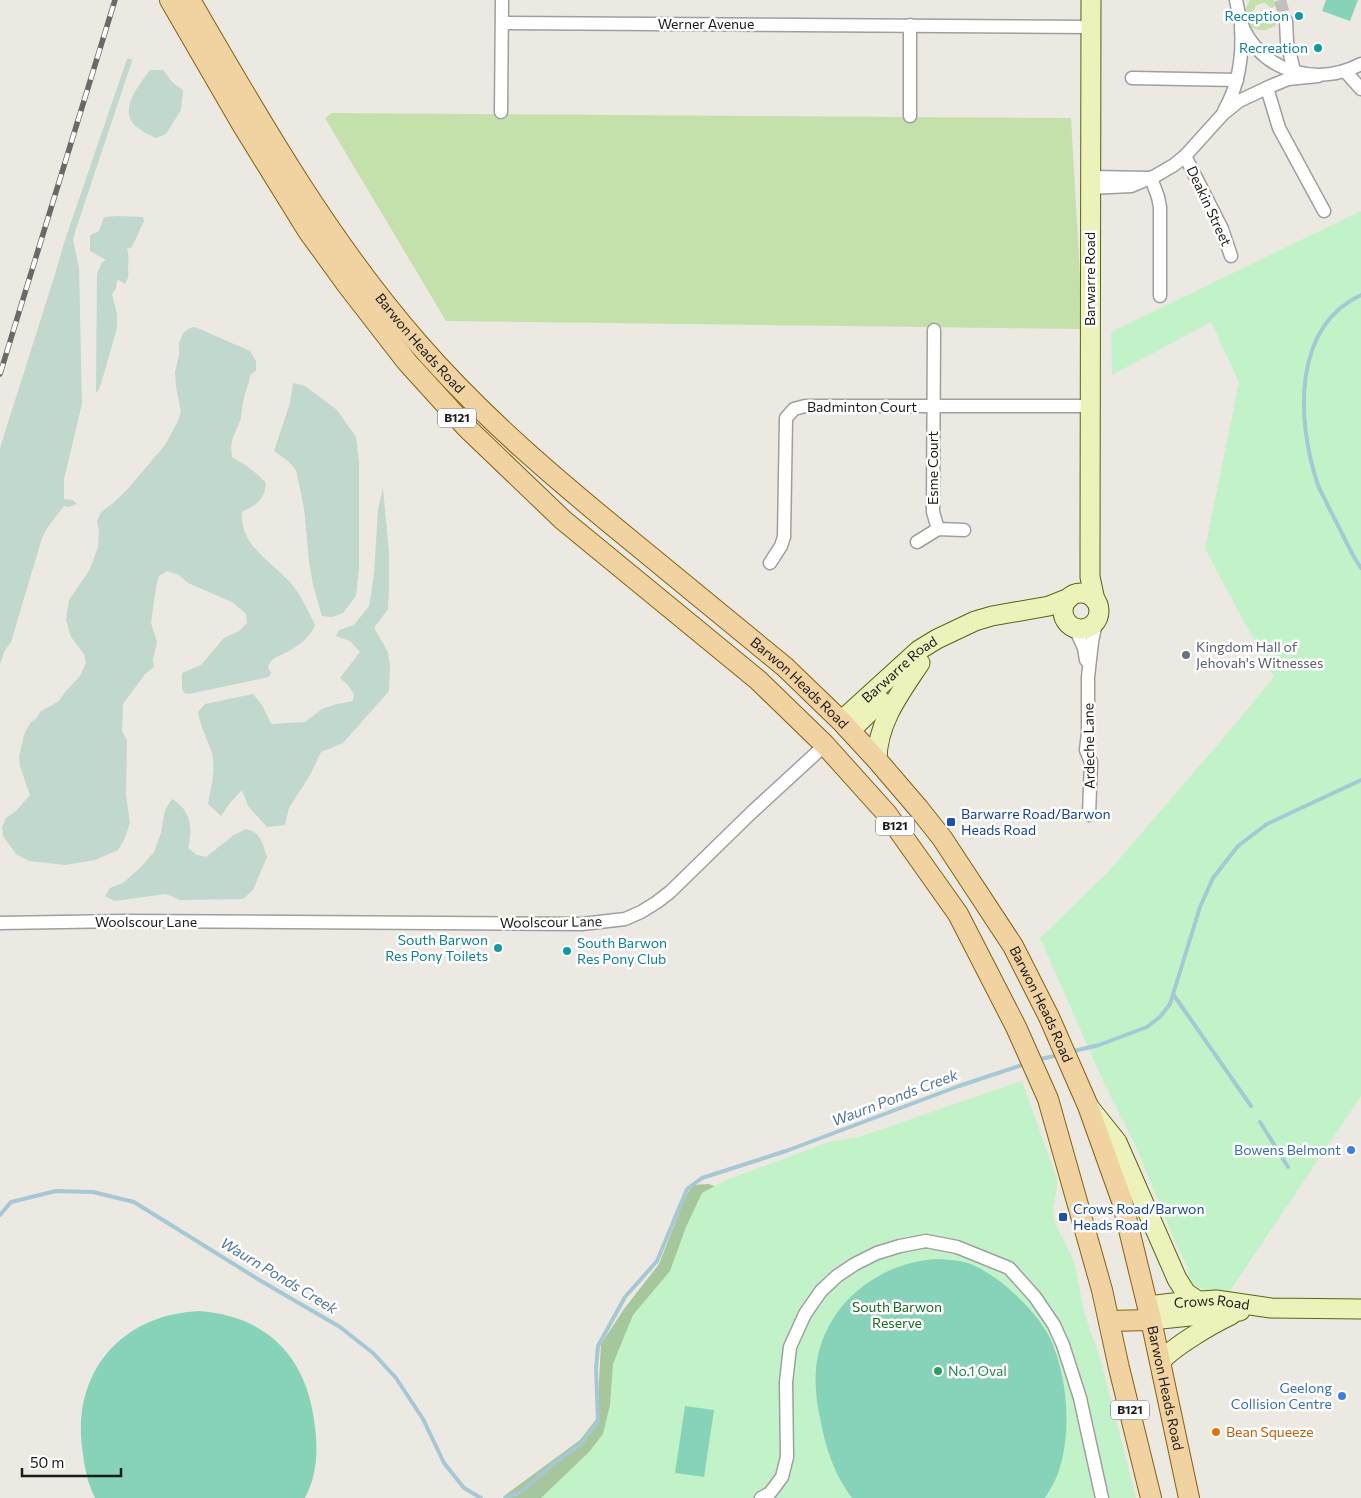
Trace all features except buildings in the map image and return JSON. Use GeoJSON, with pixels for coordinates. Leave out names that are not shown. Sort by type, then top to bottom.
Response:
{"type":"FeatureCollection","features":[{"type":"Feature","properties":{"kind":"main road","name":"Barwon Heads Road"},"geometry":{"type":"LineString","coordinates":[[179,4],[252,105],[289,166],[349,256],[384,303],[435,362],[474,404],[570,491],[785,667],[845,726],[877,760],[942,838],[999,922],[1049,1018],[1088,1106],[1115,1177],[1125,1209],[1149,1313],[1189,1498]]}},
{"type":"Feature","properties":{"kind":"main road","name":"Barwon Heads Road"},"geometry":{"type":"LineString","coordinates":[[179,4],[243,126],[308,231],[407,362],[487,449],[564,520],[758,680],[825,745],[887,814],[958,914],[1016,1027],[1048,1099],[1087,1232],[1151,1498]]}},
{"type":"Feature","properties":{"kind":"main road"},"geometry":{"type":"LineString","coordinates":[[825,745],[845,726]]}},
{"type":"Feature","properties":{"kind":"main road"},"geometry":{"type":"LineString","coordinates":[[1109,1322],[1149,1313]]}},
{"type":"Feature","properties":{"kind":"street"},"geometry":{"type":"LineString","coordinates":[[501,112],[502,0]]}},
{"type":"Feature","properties":{"kind":"street","name":"Barwarre Road"},"geometry":{"type":"LineString","coordinates":[[1091,0],[1090,577],[1095,600]]}},
{"type":"Feature","properties":{"kind":"street"},"geometry":{"type":"LineString","coordinates":[[1236,0],[1246,33],[1262,54],[1274,63],[1294,71],[1318,76]]}},
{"type":"Feature","properties":{"kind":"street"},"geometry":{"type":"LineString","coordinates":[[1217,121],[1228,105],[1237,80],[1241,51],[1240,18]]}},
{"type":"Feature","properties":{"kind":"street"},"geometry":{"type":"LineString","coordinates":[[1286,21],[1287,42],[1294,71]]}},
{"type":"Feature","properties":{"kind":"street","name":"Werner Avenue"},"geometry":{"type":"LineString","coordinates":[[502,23],[1091,27]]}},
{"type":"Feature","properties":{"kind":"street"},"geometry":{"type":"LineString","coordinates":[[910,26],[910,116]]}},
{"type":"Feature","properties":{"kind":"street"},"geometry":{"type":"LineString","coordinates":[[1090,182],[1151,178],[1168,169],[1185,156],[1235,104],[1288,80],[1345,71],[1361,64]]}},
{"type":"Feature","properties":{"kind":"street"},"geometry":{"type":"LineString","coordinates":[[1345,71],[1361,90]]}},
{"type":"Feature","properties":{"kind":"street"},"geometry":{"type":"LineString","coordinates":[[1132,78],[1237,80]]}},
{"type":"Feature","properties":{"kind":"street"},"geometry":{"type":"LineString","coordinates":[[1267,88],[1279,128],[1324,211]]}},
{"type":"Feature","properties":{"kind":"street","name":"Deakin Street"},"geometry":{"type":"LineString","coordinates":[[1185,156],[1222,229],[1232,256]]}},
{"type":"Feature","properties":{"kind":"street"},"geometry":{"type":"LineString","coordinates":[[1151,178],[1160,204],[1160,296]]}},
{"type":"Feature","properties":{"kind":"street","name":"Esme Court"},"geometry":{"type":"LineString","coordinates":[[934,330],[933,512],[938,529]]}},
{"type":"Feature","properties":{"kind":"street","name":"Badminton Court"},"geometry":{"type":"LineString","coordinates":[[770,563],[784,537],[786,418],[794,409],[805,406],[1090,406]]}},
{"type":"Feature","properties":{"kind":"street"},"geometry":{"type":"LineString","coordinates":[[917,542],[938,529],[964,530]]}},
{"type":"Feature","properties":{"kind":"street","name":"Barwarre Road"},"geometry":{"type":"LineString","coordinates":[[845,726],[918,650],[964,626],[983,619],[1049,606],[1072,596],[1084,579],[1090,559]]}},
{"type":"Feature","properties":{"kind":"street"},"geometry":{"type":"LineString","coordinates":[[1085,594],[1095,600],[1099,607],[1096,622],[1086,629],[1070,625],[1063,612],[1064,606],[1072,596],[1085,594]]}},
{"type":"Feature","properties":{"kind":"street","name":"Barwarre Road"},"geometry":{"type":"LineString","coordinates":[[1002,614],[1033,614],[1070,625]]}},
{"type":"Feature","properties":{"kind":"street","name":"Ardeche Lane"},"geometry":{"type":"LineString","coordinates":[[1089,815],[1091,762],[1086,750],[1088,677],[1096,622]]}},
{"type":"Feature","properties":{"kind":"street","name":"Ardeche Lane"},"geometry":{"type":"LineString","coordinates":[[1070,625],[1084,648],[1088,677]]}},
{"type":"Feature","properties":{"kind":"street","name":"Barwarre Road"},"geometry":{"type":"LineString","coordinates":[[845,726],[949,636],[964,626]]}},
{"type":"Feature","properties":{"kind":"street"},"geometry":{"type":"LineString","coordinates":[[877,760],[878,744],[884,724],[897,696],[920,663]]}},
{"type":"Feature","properties":{"kind":"street","name":"Woolscour Lane"},"geometry":{"type":"LineString","coordinates":[[0,924],[134,921],[582,924],[625,919],[641,912],[670,892],[751,813],[825,745]]}},
{"type":"Feature","properties":{"kind":"street"},"geometry":{"type":"LineString","coordinates":[[1088,1106],[1117,1142],[1179,1282],[1188,1295],[1198,1301]]}},
{"type":"Feature","properties":{"kind":"street"},"geometry":{"type":"LineString","coordinates":[[762,1498],[770,1494],[782,1477],[787,1457],[786,1382],[790,1347],[805,1314],[821,1291],[837,1276],[855,1264],[878,1253],[926,1241],[957,1247],[1009,1268],[1035,1297],[1058,1333],[1066,1353],[1080,1398],[1102,1498]]}},
{"type":"Feature","properties":{"kind":"street","name":"Crows Road"},"geometry":{"type":"LineString","coordinates":[[1149,1313],[1198,1301],[1226,1301],[1274,1308]]}},
{"type":"Feature","properties":{"kind":"street","name":"Crows Road"},"geometry":{"type":"LineString","coordinates":[[1149,1313],[1222,1316],[1247,1310],[1274,1308],[1361,1308]]}},
{"type":"Feature","properties":{"kind":"street"},"geometry":{"type":"LineString","coordinates":[[1160,1362],[1173,1350],[1222,1316]]}},
{"type":"Feature","properties":{"kind":"green space"},"geometry":{"type":"Polygon","coordinates":[[[1250,0],[1274,0],[1276,6],[1271,8],[1265,3],[1260,4],[1256,6],[1253,15],[1247,16],[1245,10],[1250,0]]]}},
{"type":"Feature","properties":{"kind":"green space"},"geometry":{"type":"Polygon","coordinates":[[[1326,0],[1358,0],[1350,21],[1322,11],[1326,0]]]}},
{"type":"Feature","properties":{"kind":"green space"},"geometry":{"type":"Polygon","coordinates":[[[1272,13],[1277,13],[1279,19],[1275,26],[1267,30],[1258,30],[1251,27],[1248,18],[1253,17],[1257,21],[1265,23],[1271,19],[1272,13]]]}},
{"type":"Feature","properties":{"kind":"green space"},"geometry":{"type":"Polygon","coordinates":[[[127,59],[132,59],[131,64],[73,240],[79,267],[82,404],[64,479],[64,499],[73,500],[77,504],[69,507],[64,506],[42,538],[11,642],[5,650],[0,664],[0,448],[65,240],[127,59]]]}},
{"type":"Feature","properties":{"kind":"green space"},"geometry":{"type":"Polygon","coordinates":[[[150,70],[163,70],[173,83],[183,90],[181,110],[166,134],[156,138],[138,128],[132,122],[129,114],[132,99],[140,83],[150,70]]]}},
{"type":"Feature","properties":{"kind":"green space"},"geometry":{"type":"Polygon","coordinates":[[[332,113],[1071,118],[1083,329],[446,321],[325,118],[332,113]]]}},
{"type":"Feature","properties":{"kind":"green space"},"geometry":{"type":"Polygon","coordinates":[[[1361,211],[1361,1096],[1228,1294],[1205,1290],[1188,1282],[1188,1268],[1137,1149],[1103,1081],[1040,938],[1109,871],[1274,677],[1205,549],[1239,382],[1211,322],[1112,375],[1111,332],[1361,211]]]}},
{"type":"Feature","properties":{"kind":"green space"},"geometry":{"type":"Polygon","coordinates":[[[104,217],[143,217],[144,221],[132,247],[127,249],[129,259],[127,281],[125,284],[119,280],[117,281],[116,288],[112,294],[117,314],[117,328],[101,384],[96,392],[97,274],[102,262],[106,260],[90,251],[90,235],[99,231],[104,217]]]}},
{"type":"Feature","properties":{"kind":"green space"},"geometry":{"type":"Polygon","coordinates":[[[195,327],[250,351],[256,361],[256,371],[251,374],[243,400],[241,418],[232,440],[231,450],[232,457],[250,468],[266,483],[264,494],[259,501],[242,512],[243,524],[246,535],[252,545],[294,587],[315,625],[311,633],[301,643],[271,661],[268,668],[271,673],[269,677],[189,694],[184,693],[182,689],[182,673],[201,665],[224,638],[239,631],[247,623],[246,614],[232,602],[188,583],[179,575],[167,571],[159,576],[151,623],[157,642],[153,660],[154,667],[145,674],[123,704],[122,731],[127,740],[126,796],[130,822],[125,838],[118,850],[95,860],[65,865],[29,861],[16,854],[3,836],[2,827],[6,818],[16,811],[30,795],[20,766],[19,756],[25,732],[40,712],[59,701],[80,676],[86,663],[84,654],[71,637],[66,620],[69,600],[90,569],[98,547],[99,532],[97,521],[101,512],[126,491],[165,445],[177,423],[181,412],[175,372],[179,355],[179,343],[183,333],[195,327]]]}},
{"type":"Feature","properties":{"kind":"green space"},"geometry":{"type":"Polygon","coordinates":[[[293,383],[305,386],[337,410],[356,437],[359,462],[359,568],[356,596],[343,613],[332,617],[322,616],[313,585],[304,508],[296,470],[288,461],[274,451],[290,403],[293,383]]]}},
{"type":"Feature","properties":{"kind":"green space"},"geometry":{"type":"Polygon","coordinates":[[[383,488],[389,553],[388,609],[374,628],[388,652],[390,666],[389,691],[343,743],[321,752],[310,775],[289,808],[285,825],[267,827],[248,806],[242,790],[221,816],[208,804],[213,778],[213,759],[198,712],[205,704],[253,694],[262,705],[271,724],[305,722],[322,709],[353,701],[354,694],[340,678],[360,652],[350,641],[336,636],[339,630],[354,625],[369,606],[374,574],[378,509],[383,488]]]}},
{"type":"Feature","properties":{"kind":"green space"},"geometry":{"type":"Polygon","coordinates":[[[172,799],[187,814],[190,827],[188,848],[197,855],[206,857],[234,835],[246,829],[258,836],[267,857],[253,890],[243,899],[180,900],[166,894],[114,901],[105,896],[110,888],[123,883],[154,852],[161,833],[165,810],[172,799]]]}},
{"type":"Feature","properties":{"kind":"green space","name":"South Barwon Reserve"},"geometry":{"type":"Polygon","coordinates":[[[1022,1081],[1057,1179],[1053,1209],[1055,1223],[1072,1257],[1076,1270],[1084,1312],[1100,1358],[1136,1498],[541,1498],[589,1452],[603,1434],[610,1405],[613,1364],[633,1315],[670,1271],[686,1227],[702,1193],[726,1180],[829,1142],[859,1137],[1022,1081]]]}},
{"type":"Feature","properties":{"kind":"green space"},"geometry":{"type":"Polygon","coordinates":[[[709,1184],[728,1192],[584,1498],[506,1498],[504,1496],[580,1440],[597,1418],[601,1344],[624,1309],[659,1264],[692,1185],[709,1184]]]}},
{"type":"Feature","properties":{"kind":"green space","name":"No.1 Oval"},"geometry":{"type":"Polygon","coordinates":[[[934,1259],[968,1263],[994,1277],[1025,1304],[1036,1316],[1049,1336],[1064,1383],[1067,1418],[1064,1452],[1060,1467],[1056,1479],[1045,1498],[852,1498],[835,1470],[825,1439],[816,1390],[817,1361],[821,1343],[828,1327],[849,1298],[878,1276],[911,1263],[934,1259]]]}},
{"type":"Feature","properties":{"kind":"green space"},"geometry":{"type":"Polygon","coordinates":[[[199,1311],[224,1315],[245,1322],[264,1332],[280,1345],[293,1361],[304,1380],[311,1402],[316,1436],[314,1472],[305,1498],[95,1498],[85,1466],[81,1425],[84,1399],[93,1375],[106,1354],[124,1337],[145,1324],[171,1315],[199,1311]]]}},
{"type":"Feature","properties":{"kind":"green space"},"geometry":{"type":"Polygon","coordinates":[[[685,1406],[714,1410],[704,1477],[675,1473],[685,1406]]]}},
{"type":"Feature","properties":{"kind":"waterway","name":"Waurn Ponds Creek"},"geometry":{"type":"LineString","coordinates":[[1361,295],[1338,310],[1322,329],[1311,352],[1304,404],[1310,458],[1318,485],[1361,568]]}},
{"type":"Feature","properties":{"kind":"waterway","name":"Waurn Ponds Creek"},"geometry":{"type":"LineString","coordinates":[[1070,1052],[1099,1045],[1147,1027],[1160,1017],[1170,1004],[1200,907],[1213,878],[1238,846],[1267,824],[1361,780]]}},
{"type":"Feature","properties":{"kind":"waterway"},"geometry":{"type":"LineString","coordinates":[[1173,994],[1251,1106]]}},
{"type":"Feature","properties":{"kind":"waterway","name":"Waurn Ponds Creek"},"geometry":{"type":"LineString","coordinates":[[1036,1060],[1059,1055]]}},
{"type":"Feature","properties":{"kind":"waterway","name":"Waurn Ponds Creek"},"geometry":{"type":"LineString","coordinates":[[505,1498],[521,1492],[553,1464],[581,1444],[598,1421],[596,1368],[598,1346],[625,1297],[657,1261],[687,1189],[702,1178],[786,1151],[959,1086],[1025,1064]]}},
{"type":"Feature","properties":{"kind":"waterway"},"geometry":{"type":"LineString","coordinates":[[1260,1122],[1288,1167]]}},
{"type":"Feature","properties":{"kind":"waterway","name":"Waurn Ponds Creek"},"geometry":{"type":"LineString","coordinates":[[0,1215],[11,1202],[56,1191],[93,1192],[134,1202],[261,1281],[340,1327],[373,1353],[396,1378],[423,1419],[444,1463],[464,1488],[481,1498]]}},
{"type":"Feature","properties":{"kind":"tunnel"},"geometry":{"type":"LineString","coordinates":[[1280,0],[1286,21]]}},
{"type":"Feature","properties":{"kind":"railway"},"geometry":{"type":"LineString","coordinates":[[0,374],[115,0]]}},
{"type":"Feature","properties":{"kind":"place","name":"Reception"},"geometry":{"type":"Point","coordinates":[1299,16]}},
{"type":"Feature","properties":{"kind":"place","name":"Recreation"},"geometry":{"type":"Point","coordinates":[1318,48]}},
{"type":"Feature","properties":{"kind":"place","name":"Kingdom Hall of Jehovah's Witnesses"},"geometry":{"type":"Point","coordinates":[1186,655]}},
{"type":"Feature","properties":{"kind":"place","name":"Barwarre Road/Barwon Heads Road"},"geometry":{"type":"Point","coordinates":[951,822]}},
{"type":"Feature","properties":{"kind":"place","name":"South Barwon Res Pony Toilets"},"geometry":{"type":"Point","coordinates":[498,948]}},
{"type":"Feature","properties":{"kind":"place","name":"South Barwon Res Pony Club"},"geometry":{"type":"Point","coordinates":[567,951]}},
{"type":"Feature","properties":{"kind":"place","name":"Bowens Belmont"},"geometry":{"type":"Point","coordinates":[1351,1150]}},
{"type":"Feature","properties":{"kind":"place","name":"Crows Road/Barwon Heads Road"},"geometry":{"type":"Point","coordinates":[1063,1217]}},
{"type":"Feature","properties":{"kind":"place","name":"No.1 Oval"},"geometry":{"type":"Point","coordinates":[938,1371]}},
{"type":"Feature","properties":{"kind":"place","name":"Geelong Collision Centre"},"geometry":{"type":"Point","coordinates":[1342,1396]}},
{"type":"Feature","properties":{"kind":"place","name":"Bean Squeeze"},"geometry":{"type":"Point","coordinates":[1216,1432]}}]}
